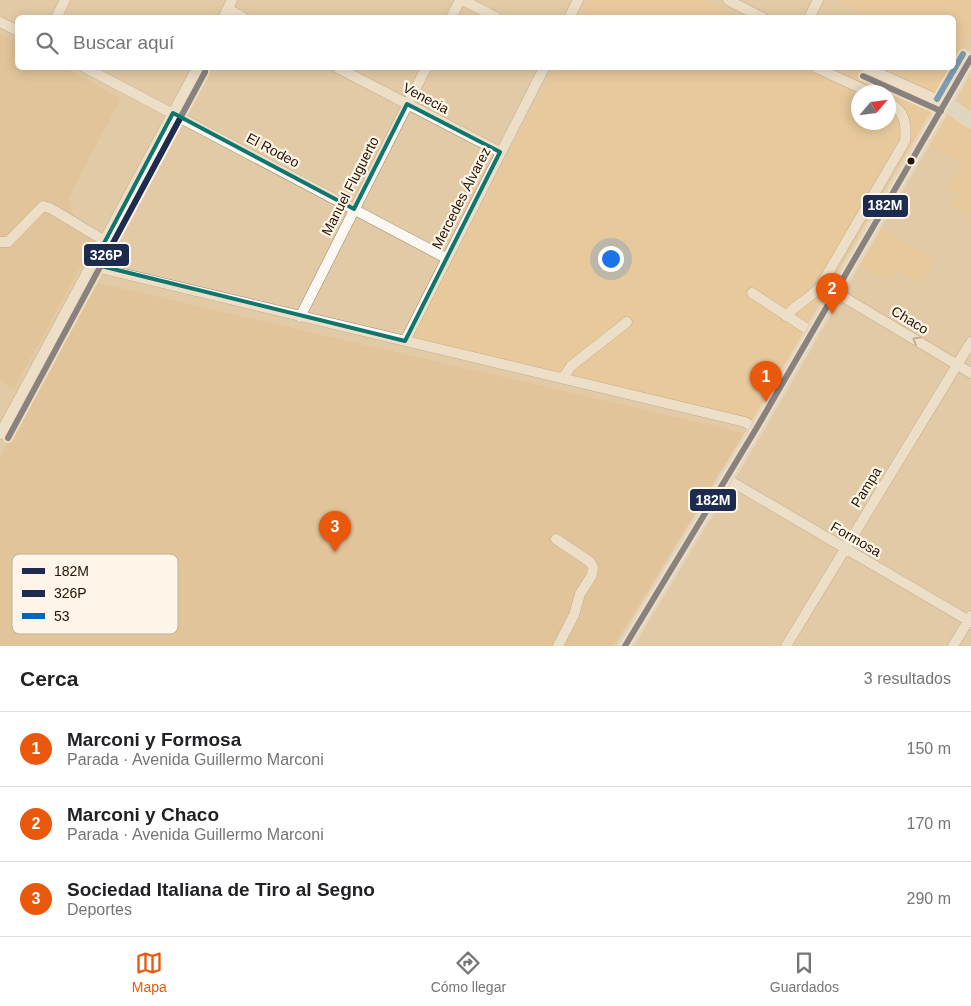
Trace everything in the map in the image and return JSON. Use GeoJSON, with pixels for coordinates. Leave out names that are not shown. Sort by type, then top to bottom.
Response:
{"type":"FeatureCollection","features":[{"type":"Feature","properties":{"kind":"main road"},"geometry":{"type":"LineString","coordinates":[[624,646],[727,479],[971,58]]}},
{"type":"Feature","properties":{"kind":"main road"},"geometry":{"type":"LineString","coordinates":[[945,103],[971,121]]}},
{"type":"Feature","properties":{"kind":"street"},"geometry":{"type":"LineString","coordinates":[[58,15],[65,0]]}},
{"type":"Feature","properties":{"kind":"street"},"geometry":{"type":"LineString","coordinates":[[453,15],[462,0],[491,15]]}},
{"type":"Feature","properties":{"kind":"street"},"geometry":{"type":"LineString","coordinates":[[570,15],[578,0]]}},
{"type":"Feature","properties":{"kind":"street"},"geometry":{"type":"LineString","coordinates":[[728,0],[757,15]]}},
{"type":"Feature","properties":{"kind":"street"},"geometry":{"type":"LineString","coordinates":[[810,15],[818,0]]}},
{"type":"Feature","properties":{"kind":"street"},"geometry":{"type":"LineString","coordinates":[[0,22],[15,30]]}},
{"type":"Feature","properties":{"kind":"street","name":"El Rodeo"},"geometry":{"type":"LineString","coordinates":[[90,70],[446,258]]}},
{"type":"Feature","properties":{"kind":"street"},"geometry":{"type":"LineString","coordinates":[[1,430],[93,264],[196,70]]}},
{"type":"Feature","properties":{"kind":"street","name":"Venecia"},"geometry":{"type":"LineString","coordinates":[[342,70],[500,152]]}},
{"type":"Feature","properties":{"kind":"street","name":"Manuel Fluguerto"},"geometry":{"type":"LineString","coordinates":[[300,317],[425,70]]}},
{"type":"Feature","properties":{"kind":"street","name":"Mercedes Álvarez"},"geometry":{"type":"LineString","coordinates":[[405,341],[543,70]]}},
{"type":"Feature","properties":{"kind":"street"},"geometry":{"type":"LineString","coordinates":[[821,70],[854,85]]}},
{"type":"Feature","properties":{"kind":"street"},"geometry":{"type":"LineString","coordinates":[[871,70],[945,103]]}},
{"type":"Feature","properties":{"kind":"street"},"geometry":{"type":"LineString","coordinates":[[786,316],[795,305],[818,291],[905,141],[906,121],[901,112],[896,108]]}},
{"type":"Feature","properties":{"kind":"street"},"geometry":{"type":"LineString","coordinates":[[0,242],[8,242],[44,206],[105,241]]}},
{"type":"Feature","properties":{"kind":"street"},"geometry":{"type":"LineString","coordinates":[[93,264],[104,269],[300,317],[745,422],[756,429]]}},
{"type":"Feature","properties":{"kind":"street","name":"Chaco"},"geometry":{"type":"LineString","coordinates":[[834,292],[971,373]]}},
{"type":"Feature","properties":{"kind":"street"},"geometry":{"type":"LineString","coordinates":[[752,293],[812,332]]}},
{"type":"Feature","properties":{"kind":"street"},"geometry":{"type":"LineString","coordinates":[[564,378],[571,366],[627,322]]}},
{"type":"Feature","properties":{"kind":"street","name":"Pampa"},"geometry":{"type":"LineString","coordinates":[[786,646],[971,342]]}},
{"type":"Feature","properties":{"kind":"street","name":"Formosa"},"geometry":{"type":"LineString","coordinates":[[727,479],[970,620]]}},
{"type":"Feature","properties":{"kind":"street"},"geometry":{"type":"LineString","coordinates":[[556,539],[590,562],[593,567],[592,574],[580,594],[574,615],[558,646]]}},
{"type":"Feature","properties":{"kind":"street"},"geometry":{"type":"LineString","coordinates":[[953,646],[970,620]]}},
{"type":"Feature","properties":{"kind":"highlighted area"},"geometry":{"type":"Polygon","coordinates":[[[407,104],[500,152],[405,341],[93,264],[173,113],[354,209],[407,104]]]}},
{"type":"Feature","properties":{"kind":"shaded area"},"geometry":{"type":"Polygon","coordinates":[[[591,0],[701,0],[733,15],[582,15],[591,0]]]}},
{"type":"Feature","properties":{"kind":"shaded area"},"geometry":{"type":"Polygon","coordinates":[[[837,0],[971,0],[971,33],[956,63],[956,15],[865,15],[837,0]]]}},
{"type":"Feature","properties":{"kind":"shaded area"},"geometry":{"type":"Polygon","coordinates":[[[0,34],[15,42],[15,70],[68,70],[121,98],[68,199],[74,220],[99,233],[14,389],[0,381],[0,34]]]}},
{"type":"Feature","properties":{"kind":"shaded area"},"geometry":{"type":"Polygon","coordinates":[[[971,69],[971,111],[964,106],[959,94],[971,69]]]}},
{"type":"Feature","properties":{"kind":"shaded area"},"geometry":{"type":"Polygon","coordinates":[[[554,70],[953,70],[929,118],[754,419],[412,337],[554,70]]]}},
{"type":"Feature","properties":{"kind":"shaded area"},"geometry":{"type":"Polygon","coordinates":[[[949,114],[971,128],[971,218],[952,206],[960,195],[947,188],[963,164],[927,145],[945,115],[949,114]]]}},
{"type":"Feature","properties":{"kind":"shaded area"},"geometry":{"type":"Polygon","coordinates":[[[880,228],[935,260],[921,284],[898,270],[890,283],[859,265],[880,228]]]}},
{"type":"Feature","properties":{"kind":"shaded area"},"geometry":{"type":"Polygon","coordinates":[[[98,283],[744,433],[613,646],[0,646],[0,457],[98,283]]]}},
{"type":"Feature","properties":{"kind":"transit line","name":"53"},"geometry":{"type":"LineString","coordinates":[[956,66],[963,54]]}},
{"type":"Feature","properties":{"kind":"transit line","name":"182M"},"geometry":{"type":"LineString","coordinates":[[625,646],[756,429],[971,58]]}},
{"type":"Feature","properties":{"kind":"transit line","name":"53"},"geometry":{"type":"LineString","coordinates":[[937,99],[954,70]]}},
{"type":"Feature","properties":{"kind":"transit line","name":"326P"},"geometry":{"type":"LineString","coordinates":[[8,438],[205,72]]}},
{"type":"Feature","properties":{"kind":"transit line","name":"326P"},"geometry":{"type":"LineString","coordinates":[[863,76],[941,111]]}},
{"type":"Feature","properties":{"kind":"place","name":"Marconi y Chaco"},"geometry":{"type":"Point","coordinates":[832,314]}},
{"type":"Feature","properties":{"kind":"place","name":"Marconi y Formosa"},"geometry":{"type":"Point","coordinates":[766,402]}},
{"type":"Feature","properties":{"kind":"place","name":"Sociedad Italiana de Tiro al Segno"},"geometry":{"type":"Point","coordinates":[335,552]}}]}
